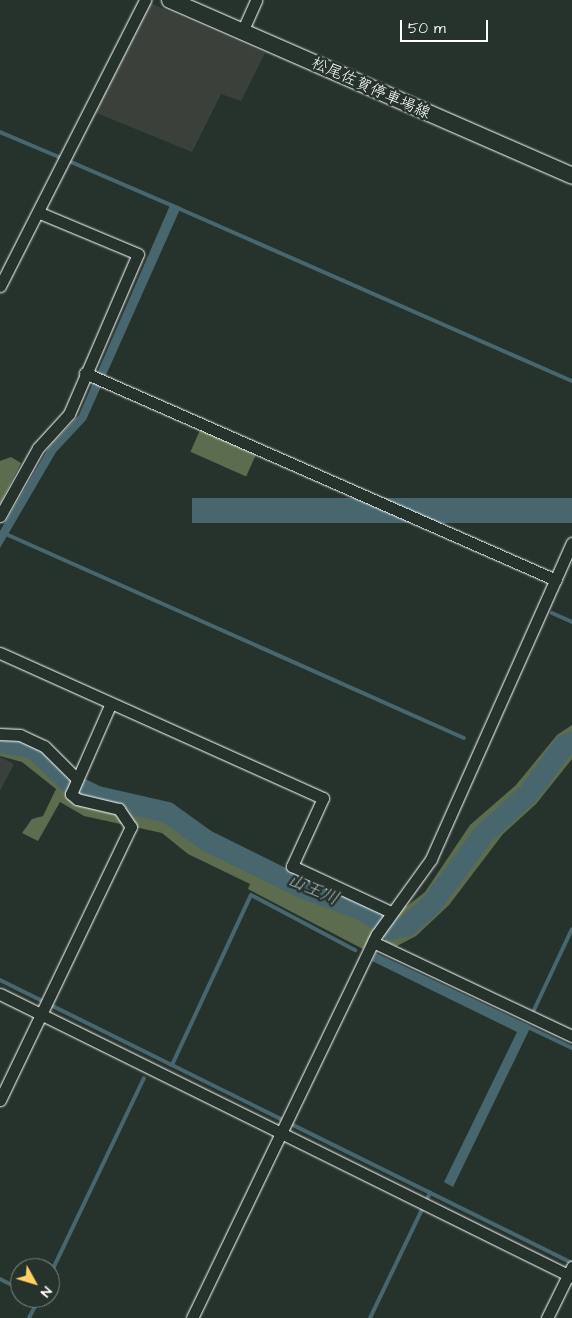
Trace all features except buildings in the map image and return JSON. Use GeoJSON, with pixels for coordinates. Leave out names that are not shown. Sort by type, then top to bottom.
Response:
{"type":"FeatureCollection","features":[{"type":"Feature","properties":{"kind":"main road","name":"松尾佐賀停車場線"},"geometry":{"type":"LineString","coordinates":[[170,0],[572,176]]}},
{"type":"Feature","properties":{"kind":"street"},"geometry":{"type":"LineString","coordinates":[[0,286],[40,213],[145,0]]}},
{"type":"Feature","properties":{"kind":"street"},"geometry":{"type":"LineString","coordinates":[[242,32],[256,0]]}},
{"type":"Feature","properties":{"kind":"street"},"geometry":{"type":"LineString","coordinates":[[0,516],[38,448],[69,414],[89,374],[138,254],[40,213]]}},
{"type":"Feature","properties":{"kind":"street"},"geometry":{"type":"LineString","coordinates":[[89,374],[556,580]]}},
{"type":"Feature","properties":{"kind":"street"},"geometry":{"type":"LineString","coordinates":[[192,1318],[375,938],[391,912],[432,859],[572,543]]}},
{"type":"Feature","properties":{"kind":"street"},"geometry":{"type":"LineString","coordinates":[[0,653],[323,798],[292,866],[391,912]]}},
{"type":"Feature","properties":{"kind":"street"},"geometry":{"type":"LineString","coordinates":[[0,1100],[131,827],[119,810],[77,799],[71,794],[111,703]]}},
{"type":"Feature","properties":{"kind":"street"},"geometry":{"type":"LineString","coordinates":[[0,734],[20,735],[44,746],[77,779]]}},
{"type":"Feature","properties":{"kind":"street"},"geometry":{"type":"LineString","coordinates":[[375,938],[572,1036]]}},
{"type":"Feature","properties":{"kind":"street"},"geometry":{"type":"LineString","coordinates":[[0,994],[425,1204],[571,1273],[547,1318]]}},
{"type":"Feature","properties":{"kind":"shaded area"},"geometry":{"type":"Polygon","coordinates":[[[150,3],[265,53],[241,101],[221,94],[192,152],[94,112],[150,3]]]}},
{"type":"Feature","properties":{"kind":"shaded area"},"geometry":{"type":"Polygon","coordinates":[[[0,757],[14,764],[0,791],[0,757]]]}},
{"type":"Feature","properties":{"kind":"green space"},"geometry":{"type":"Polygon","coordinates":[[[201,428],[257,453],[246,477],[190,452],[201,428]]]}},
{"type":"Feature","properties":{"kind":"green space"},"geometry":{"type":"Polygon","coordinates":[[[11,457],[21,463],[0,504],[0,461],[11,457]]]}},
{"type":"Feature","properties":{"kind":"green space"},"geometry":{"type":"Polygon","coordinates":[[[572,725],[572,738],[479,830],[427,904],[405,921],[392,922],[402,906],[407,906],[425,892],[470,825],[516,785],[557,735],[572,725]]]}},
{"type":"Feature","properties":{"kind":"green space"},"geometry":{"type":"Polygon","coordinates":[[[0,745],[31,750],[80,796],[167,818],[203,843],[302,893],[362,916],[376,927],[363,949],[248,889],[250,884],[188,854],[162,833],[84,816],[60,802],[38,841],[22,833],[32,819],[43,816],[56,789],[22,762],[0,756],[0,745]]]}},
{"type":"Feature","properties":{"kind":"green space"},"geometry":{"type":"Polygon","coordinates":[[[572,747],[572,759],[536,804],[503,834],[449,905],[416,936],[397,946],[384,941],[387,935],[409,931],[440,903],[486,838],[529,799],[564,751],[572,747]]]}},
{"type":"Feature","properties":{"kind":"water"},"geometry":{"type":"Polygon","coordinates":[[[171,203],[181,207],[86,420],[56,452],[0,548],[0,531],[49,447],[79,415],[171,203]]]}},
{"type":"Feature","properties":{"kind":"water"},"geometry":{"type":"Polygon","coordinates":[[[192,498],[572,498],[572,523],[192,523],[192,498]]]}},
{"type":"Feature","properties":{"kind":"water"},"geometry":{"type":"Polygon","coordinates":[[[376,953],[531,1026],[453,1187],[444,1182],[517,1032],[372,961],[376,953]]]}},
{"type":"Feature","properties":{"kind":"waterway"},"geometry":{"type":"LineString","coordinates":[[0,132],[59,157]]}},
{"type":"Feature","properties":{"kind":"waterway"},"geometry":{"type":"LineString","coordinates":[[71,162],[171,205]]}},
{"type":"Feature","properties":{"kind":"waterway"},"geometry":{"type":"LineString","coordinates":[[180,209],[572,381]]}},
{"type":"Feature","properties":{"kind":"waterway"},"geometry":{"type":"LineString","coordinates":[[8,535],[464,738]]}},
{"type":"Feature","properties":{"kind":"waterway"},"geometry":{"type":"LineString","coordinates":[[552,613],[572,622]]}},
{"type":"Feature","properties":{"kind":"waterway","name":"山王川"},"geometry":{"type":"LineString","coordinates":[[0,742],[33,748],[69,782],[97,796],[167,812],[206,840],[301,887],[365,911],[390,929],[406,926],[430,905],[483,834],[528,793],[563,746],[572,741]]}},
{"type":"Feature","properties":{"kind":"waterway"},"geometry":{"type":"LineString","coordinates":[[172,1065],[251,895],[355,950]]}},
{"type":"Feature","properties":{"kind":"waterway"},"geometry":{"type":"LineString","coordinates":[[534,1010],[572,929]]}},
{"type":"Feature","properties":{"kind":"waterway"},"geometry":{"type":"LineString","coordinates":[[0,980],[572,1263]]}},
{"type":"Feature","properties":{"kind":"waterway"},"geometry":{"type":"LineString","coordinates":[[530,1028],[572,1048]]}},
{"type":"Feature","properties":{"kind":"waterway"},"geometry":{"type":"LineString","coordinates":[[58,1258],[144,1078]]}},
{"type":"Feature","properties":{"kind":"waterway"},"geometry":{"type":"LineString","coordinates":[[370,1318],[430,1193]]}},
{"type":"Feature","properties":{"kind":"waterway"},"geometry":{"type":"LineString","coordinates":[[0,1279],[10,1284]]}},
{"type":"Feature","properties":{"kind":"waterway"},"geometry":{"type":"LineString","coordinates":[[29,1318],[34,1308]]}}]}
